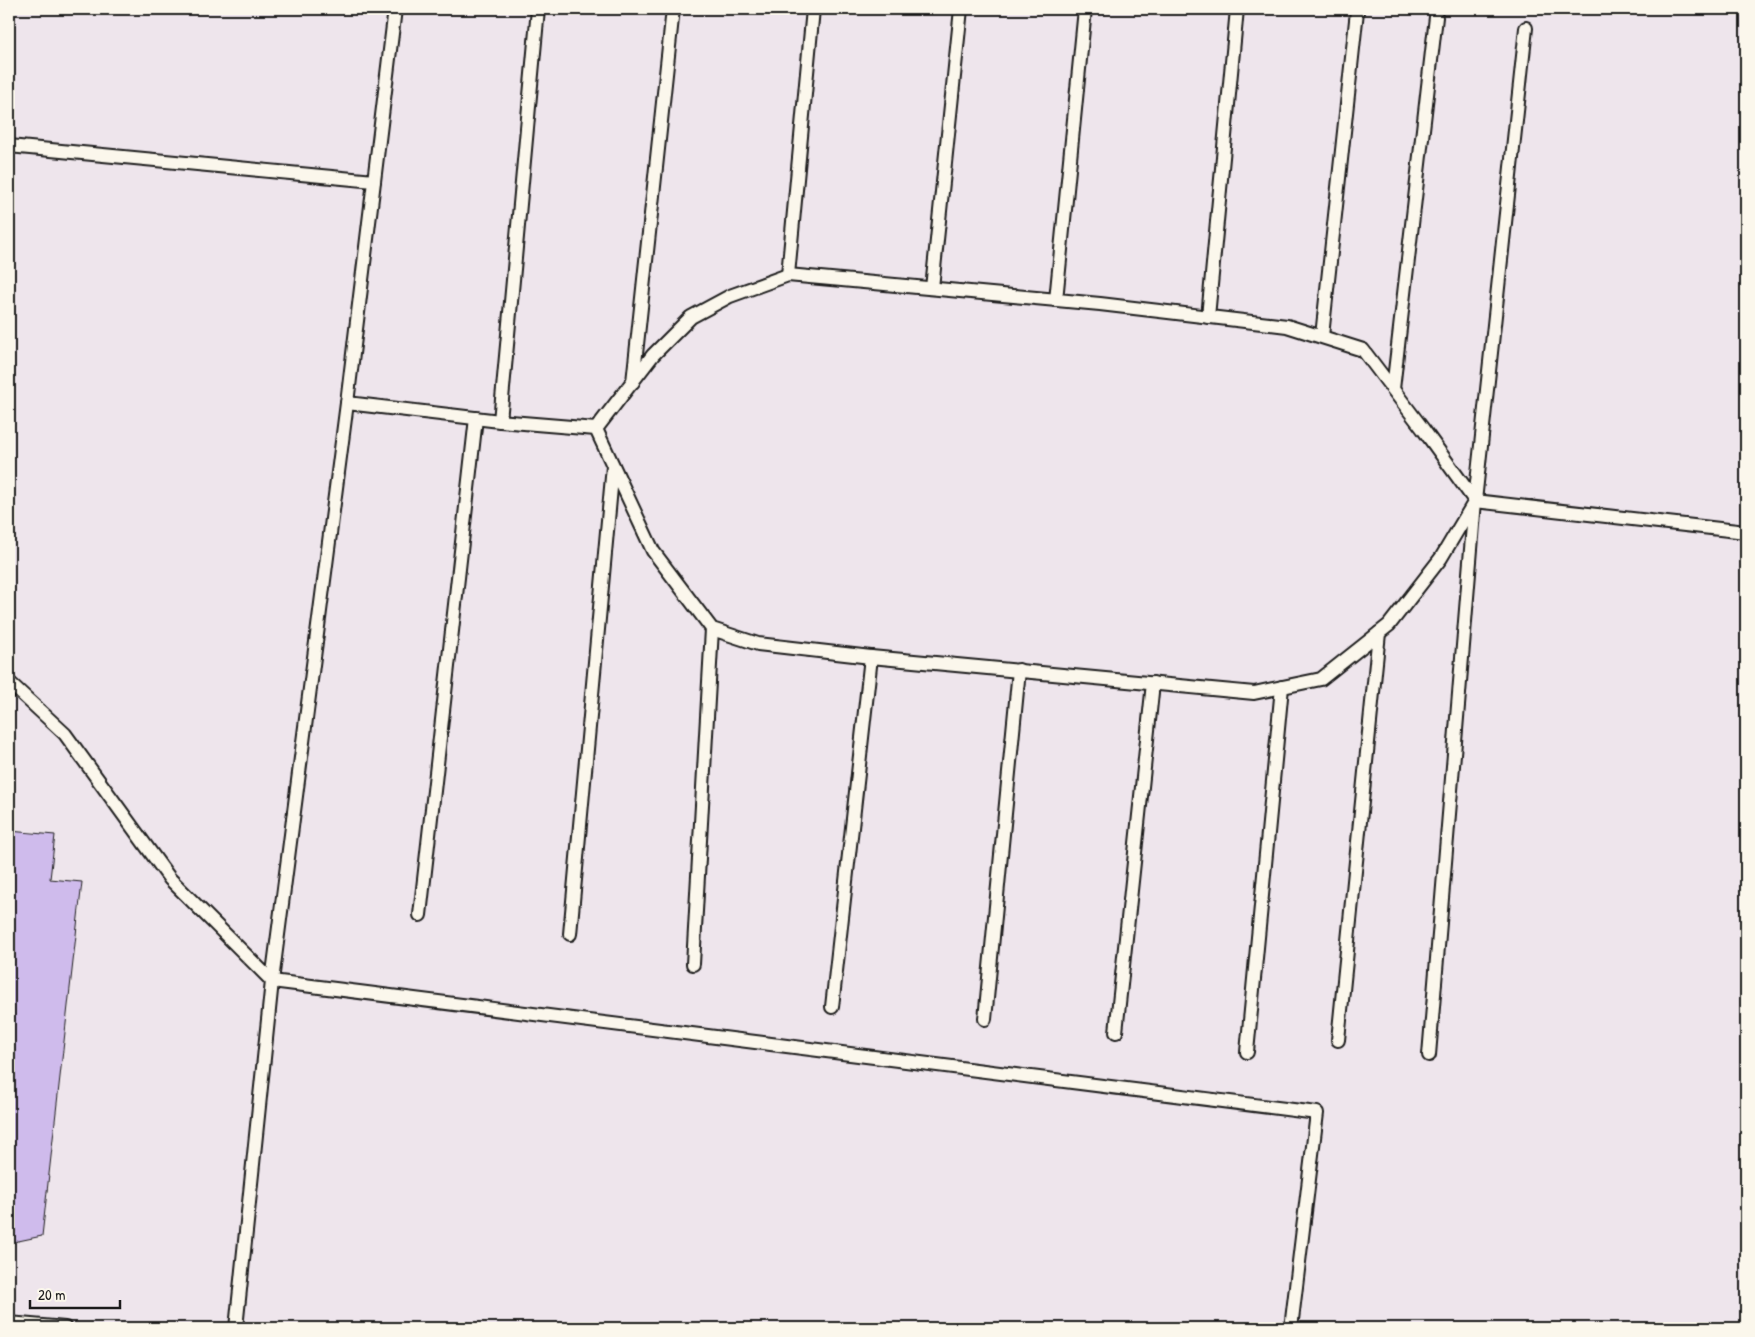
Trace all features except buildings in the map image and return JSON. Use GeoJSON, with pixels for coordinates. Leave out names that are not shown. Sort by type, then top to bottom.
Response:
{"type":"FeatureCollection","features":[{"type":"Feature","properties":{"kind":"lane"},"geometry":{"type":"LineString","coordinates":[[236,1328],[272,981],[347,403],[395,9]]}},
{"type":"Feature","properties":{"kind":"lane"},"geometry":{"type":"LineString","coordinates":[[500,421],[538,9]]}},
{"type":"Feature","properties":{"kind":"lane"},"geometry":{"type":"LineString","coordinates":[[632,383],[673,9]]}},
{"type":"Feature","properties":{"kind":"lane"},"geometry":{"type":"LineString","coordinates":[[788,275],[813,9]]}},
{"type":"Feature","properties":{"kind":"lane"},"geometry":{"type":"LineString","coordinates":[[932,288],[961,9]]}},
{"type":"Feature","properties":{"kind":"lane"},"geometry":{"type":"LineString","coordinates":[[1056,300],[1085,9]]}},
{"type":"Feature","properties":{"kind":"lane"},"geometry":{"type":"LineString","coordinates":[[1208,316],[1237,9]]}},
{"type":"Feature","properties":{"kind":"lane"},"geometry":{"type":"LineString","coordinates":[[1322,336],[1357,11]]}},
{"type":"Feature","properties":{"kind":"lane"},"geometry":{"type":"LineString","coordinates":[[1393,389],[1436,17]]}},
{"type":"Feature","properties":{"kind":"lane"},"geometry":{"type":"LineString","coordinates":[[1429,1055],[1475,501],[1526,28]]}},
{"type":"Feature","properties":{"kind":"lane"},"geometry":{"type":"LineString","coordinates":[[9,146],[374,181]]}},
{"type":"Feature","properties":{"kind":"lane"},"geometry":{"type":"LineString","coordinates":[[596,429],[653,355],[691,317],[730,296],[788,275],[1056,300],[1287,326],[1362,350],[1475,501],[1746,532]]}},
{"type":"Feature","properties":{"kind":"lane"},"geometry":{"type":"LineString","coordinates":[[347,403],[500,421],[596,429]]}},
{"type":"Feature","properties":{"kind":"lane"},"geometry":{"type":"LineString","coordinates":[[420,915],[476,418]]}},
{"type":"Feature","properties":{"kind":"lane"},"geometry":{"type":"LineString","coordinates":[[596,429],[653,550],[712,629],[758,644],[871,657],[1254,693],[1321,679],[1389,625],[1440,558],[1475,501]]}},
{"type":"Feature","properties":{"kind":"lane"},"geometry":{"type":"LineString","coordinates":[[570,934],[613,466]]}},
{"type":"Feature","properties":{"kind":"lane"},"geometry":{"type":"LineString","coordinates":[[693,964],[712,629]]}},
{"type":"Feature","properties":{"kind":"lane"},"geometry":{"type":"LineString","coordinates":[[1338,1040],[1379,633]]}},
{"type":"Feature","properties":{"kind":"lane"},"geometry":{"type":"LineString","coordinates":[[832,1007],[871,657]]}},
{"type":"Feature","properties":{"kind":"lane"},"geometry":{"type":"LineString","coordinates":[[985,1019],[1019,670]]}},
{"type":"Feature","properties":{"kind":"lane"},"geometry":{"type":"LineString","coordinates":[[9,682],[65,734],[170,879],[272,981],[1318,1113],[1291,1328]]}},
{"type":"Feature","properties":{"kind":"lane"},"geometry":{"type":"LineString","coordinates":[[1116,1032],[1153,683]]}},
{"type":"Feature","properties":{"kind":"lane"},"geometry":{"type":"LineString","coordinates":[[1247,1052],[1282,687]]}},
{"type":"Feature","properties":{"kind":"lane"},"geometry":{"type":"LineString","coordinates":[[9,1323],[66,1328]]}},
{"type":"Feature","properties":{"kind":"shaded area"},"geometry":{"type":"Polygon","coordinates":[[[9,9],[1746,9],[1746,1328],[9,1328],[9,9]]]}}]}
